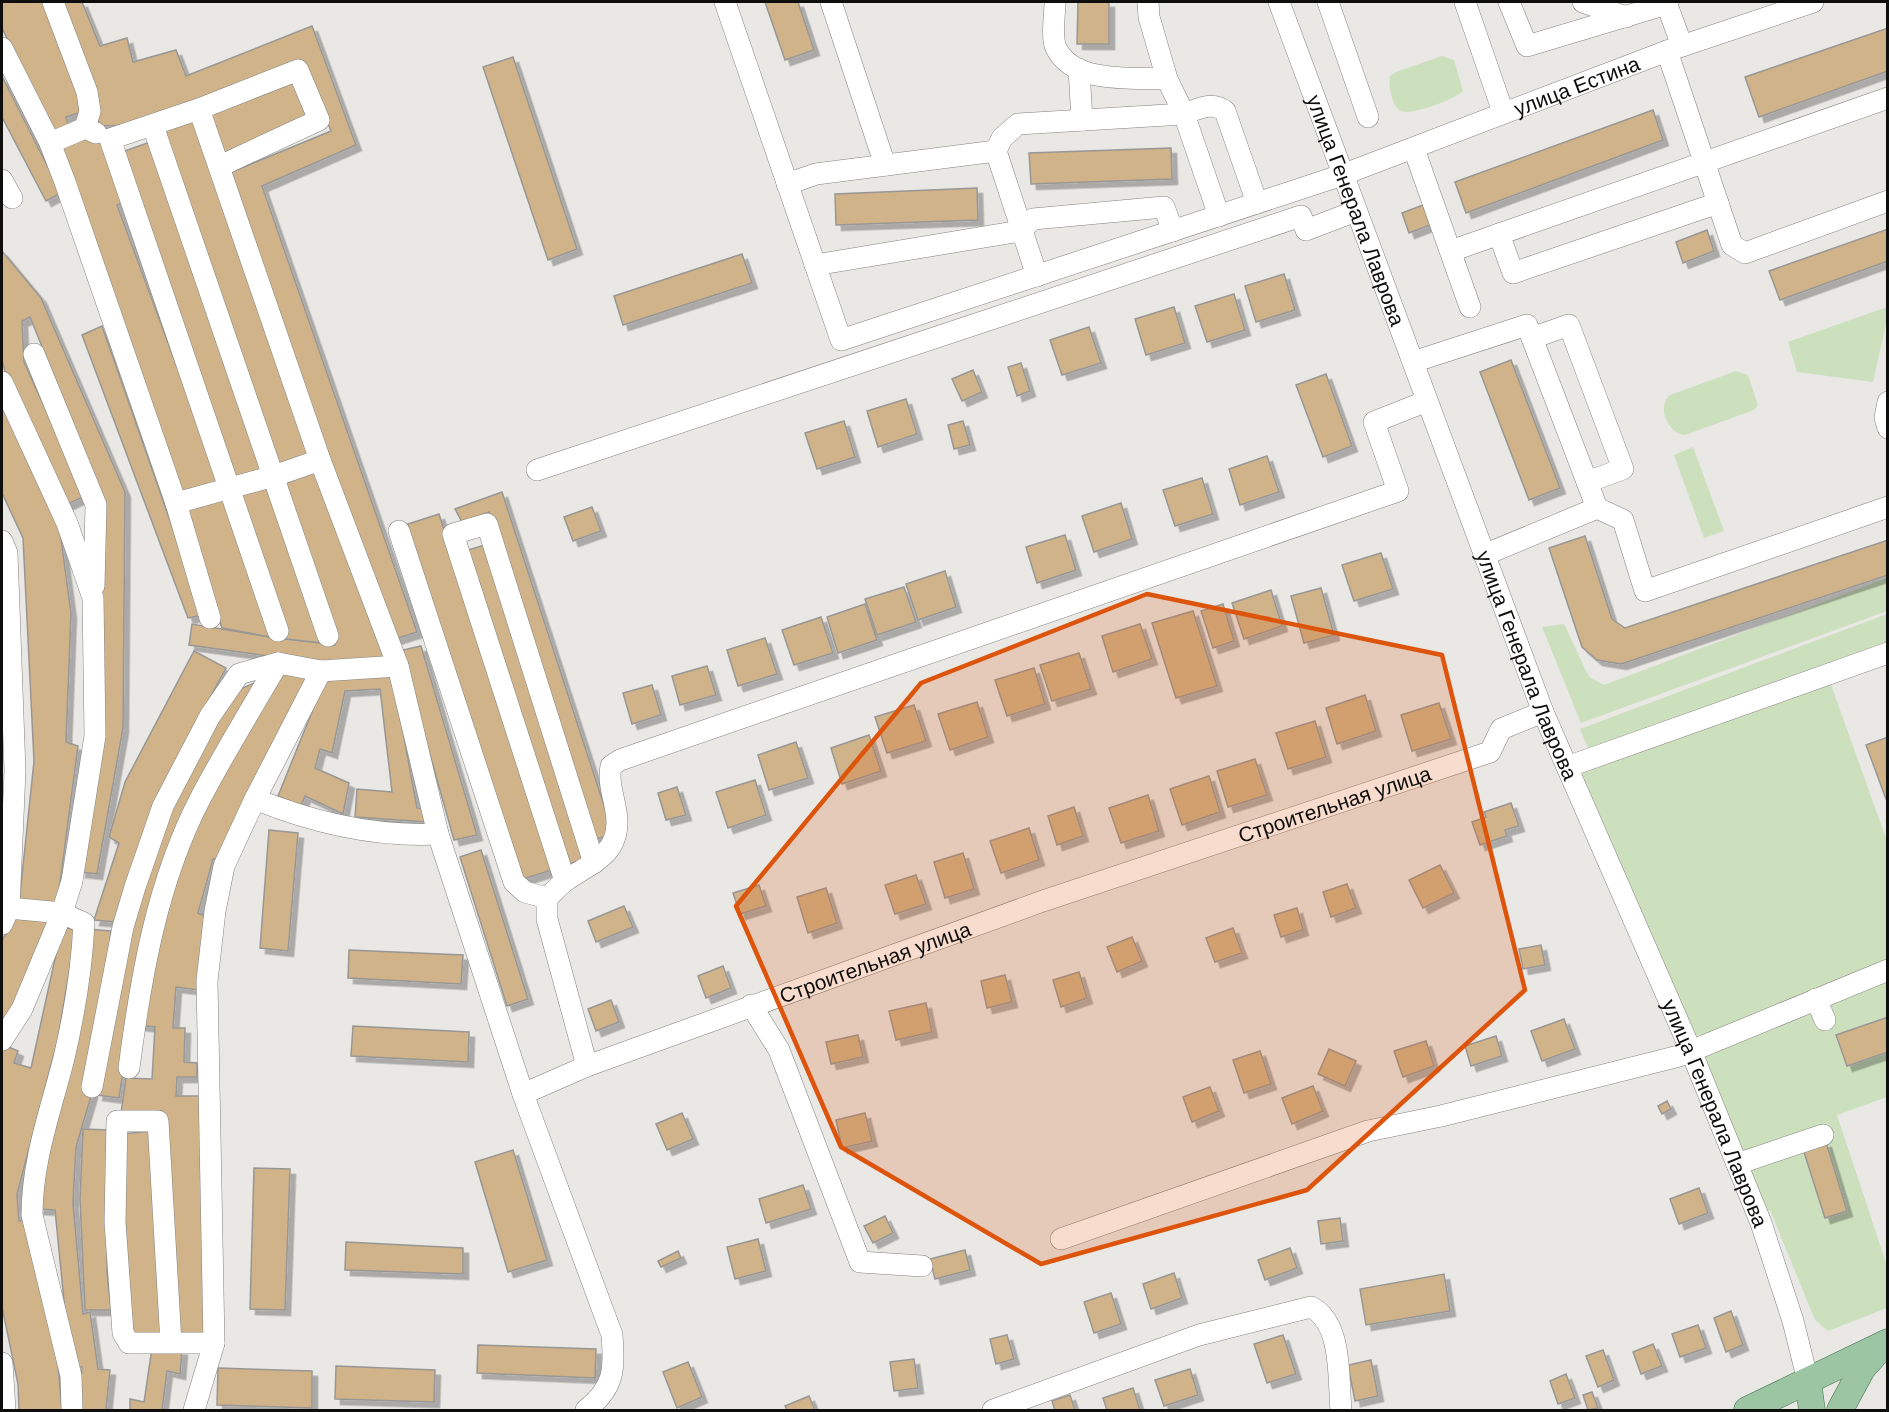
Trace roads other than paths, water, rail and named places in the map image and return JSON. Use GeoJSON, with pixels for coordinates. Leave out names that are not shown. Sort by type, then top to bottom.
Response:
{"type":"FeatureCollection","features":[{"type":"Feature","properties":{"kind":"main road"},"geometry":{"type":"LineString","coordinates":[[1747,1410],[1802,1392],[1887,1342]]}},
{"type":"Feature","properties":{"kind":"main road"},"geometry":{"type":"LineString","coordinates":[[1840,1410],[1848,1390],[1862,1369],[1887,1342]]}},
{"type":"Feature","properties":{"kind":"main road"},"geometry":{"type":"LineString","coordinates":[[1802,1392],[1812,1410]]}},
{"type":"Feature","properties":{"kind":"street"},"geometry":{"type":"LineString","coordinates":[[52,2],[87,92],[90,111],[85,128]]}},
{"type":"Feature","properties":{"kind":"street"},"geometry":{"type":"LineString","coordinates":[[725,2],[815,265],[1020,231],[1033,219],[1164,207],[1173,231]]}},
{"type":"Feature","properties":{"kind":"street"},"geometry":{"type":"LineString","coordinates":[[831,2],[885,165]]}},
{"type":"Feature","properties":{"kind":"street"},"geometry":{"type":"LineString","coordinates":[[1055,2],[1055,46],[1065,60],[1078,69],[1101,76],[1167,79]]}},
{"type":"Feature","properties":{"kind":"street"},"geometry":{"type":"LineString","coordinates":[[1148,2],[1149,17],[1167,79],[1184,114],[1219,216]]}},
{"type":"Feature","properties":{"kind":"street","name":"улица Генерала Лаврова"},"geometry":{"type":"LineString","coordinates":[[1279,2],[1543,712],[1691,1051],[1761,1223],[1793,1322],[1802,1392]]}},
{"type":"Feature","properties":{"kind":"street"},"geometry":{"type":"LineString","coordinates":[[1328,2],[1368,117]]}},
{"type":"Feature","properties":{"kind":"street"},"geometry":{"type":"LineString","coordinates":[[1465,2],[1503,112]]}},
{"type":"Feature","properties":{"kind":"street"},"geometry":{"type":"LineString","coordinates":[[1509,2],[1527,46],[1667,3],[1674,48],[1703,161],[1732,245],[1745,253],[1887,201]]}},
{"type":"Feature","properties":{"kind":"street"},"geometry":{"type":"LineString","coordinates":[[1583,2],[1626,17]]}},
{"type":"Feature","properties":{"kind":"street","name":"улица Естина"},"geometry":{"type":"LineString","coordinates":[[815,265],[841,340],[1342,175],[1674,48],[1813,2]]}},
{"type":"Feature","properties":{"kind":"street"},"geometry":{"type":"LineString","coordinates":[[2,48],[50,143],[69,193],[176,503],[210,618]]}},
{"type":"Feature","properties":{"kind":"street"},"geometry":{"type":"LineString","coordinates":[[1078,69],[1082,120]]}},
{"type":"Feature","properties":{"kind":"street"},"geometry":{"type":"LineString","coordinates":[[50,143],[85,128],[110,139],[153,126],[298,70],[319,120],[220,166]]}},
{"type":"Feature","properties":{"kind":"street"},"geometry":{"type":"LineString","coordinates":[[1450,252],[1887,98]]}},
{"type":"Feature","properties":{"kind":"street"},"geometry":{"type":"LineString","coordinates":[[1037,276],[1020,231],[996,152],[1002,138],[1018,124],[1184,114],[1210,105],[1218,106],[1225,111],[1257,203]]}},
{"type":"Feature","properties":{"kind":"street"},"geometry":{"type":"LineString","coordinates":[[199,109],[320,460],[398,666],[438,834],[523,1094],[612,1335],[614,1363],[611,1381],[600,1399],[586,1410]]}},
{"type":"Feature","properties":{"kind":"street"},"geometry":{"type":"LineString","coordinates":[[153,126],[328,636]]}},
{"type":"Feature","properties":{"kind":"street"},"geometry":{"type":"LineString","coordinates":[[110,139],[278,631]]}},
{"type":"Feature","properties":{"kind":"street"},"geometry":{"type":"LineString","coordinates":[[1414,148],[1470,307]]}},
{"type":"Feature","properties":{"kind":"street"},"geometry":{"type":"LineString","coordinates":[[787,184],[816,174],[996,152]]}},
{"type":"Feature","properties":{"kind":"street"},"geometry":{"type":"LineString","coordinates":[[1499,234],[1513,273],[1718,203]]}},
{"type":"Feature","properties":{"kind":"street"},"geometry":{"type":"LineString","coordinates":[[537,470],[1302,216],[1306,230],[1356,211]]}},
{"type":"Feature","properties":{"kind":"street"},"geometry":{"type":"LineString","coordinates":[[1413,362],[1527,325],[1597,508],[1623,520],[1645,591],[1887,507]]}},
{"type":"Feature","properties":{"kind":"street"},"geometry":{"type":"LineString","coordinates":[[1532,338],[1569,325],[1623,469],[1587,482]]}},
{"type":"Feature","properties":{"kind":"street"},"geometry":{"type":"LineString","coordinates":[[2,1040],[22,1009],[62,913],[72,881],[95,736],[93,598],[96,505],[33,354]]}},
{"type":"Feature","properties":{"kind":"street"},"geometry":{"type":"LineString","coordinates":[[2,382],[67,523],[93,598]]}},
{"type":"Feature","properties":{"kind":"street"},"geometry":{"type":"LineString","coordinates":[[587,1066],[547,919],[547,898],[565,881],[606,856],[615,841],[617,821],[609,776],[611,766],[620,760],[1398,491],[1374,422],[1427,401]]}},
{"type":"Feature","properties":{"kind":"street"},"geometry":{"type":"LineString","coordinates":[[1887,402],[1885,418],[1887,428]]}},
{"type":"Feature","properties":{"kind":"street"},"geometry":{"type":"LineString","coordinates":[[176,503],[274,476],[320,460]]}},
{"type":"Feature","properties":{"kind":"street"},"geometry":{"type":"LineString","coordinates":[[1485,555],[1597,508]]}},
{"type":"Feature","properties":{"kind":"street"},"geometry":{"type":"LineString","coordinates":[[565,881],[453,534],[487,524],[594,863]]}},
{"type":"Feature","properties":{"kind":"street"},"geometry":{"type":"LineString","coordinates":[[399,531],[514,882],[525,892],[547,898]]}},
{"type":"Feature","properties":{"kind":"street"},"geometry":{"type":"LineString","coordinates":[[2,541],[7,553],[15,771],[5,916],[62,913],[84,923],[83,944],[64,1056],[34,1169],[32,1215],[71,1376],[72,1410]]}},
{"type":"Feature","properties":{"kind":"street"},"geometry":{"type":"LineString","coordinates":[[1567,766],[1887,653]]}},
{"type":"Feature","properties":{"kind":"street"},"geometry":{"type":"LineString","coordinates":[[93,1087],[123,927],[164,806],[210,716],[239,674],[278,663],[321,671],[398,666]]}},
{"type":"Feature","properties":{"kind":"street"},"geometry":{"type":"LineString","coordinates":[[129,1068],[150,938],[174,861],[200,800],[278,663]]}},
{"type":"Feature","properties":{"kind":"street"},"geometry":{"type":"LineString","coordinates":[[194,1410],[214,1343],[207,981],[215,911],[224,866],[255,799],[321,671]]}},
{"type":"Feature","properties":{"kind":"street","name":"Строительная улица"},"geometry":{"type":"LineString","coordinates":[[523,1094],[587,1066],[751,1005],[1043,901],[1490,752],[1501,729],[1543,712]]}},
{"type":"Feature","properties":{"kind":"street"},"geometry":{"type":"LineString","coordinates":[[255,799],[292,814],[357,829],[402,836],[438,834]]}},
{"type":"Feature","properties":{"kind":"street"},"geometry":{"type":"LineString","coordinates":[[1061,1239],[1368,1131],[1441,1116],[1691,1051],[1887,970]]}},
{"type":"Feature","properties":{"kind":"street"},"geometry":{"type":"LineString","coordinates":[[1816,999],[1825,1020]]}},
{"type":"Feature","properties":{"kind":"street"},"geometry":{"type":"LineString","coordinates":[[751,1005],[779,1050],[860,1262],[922,1266]]}},
{"type":"Feature","properties":{"kind":"street"},"geometry":{"type":"LineString","coordinates":[[171,1343],[158,1121],[117,1122],[115,1222],[123,1333],[129,1343],[171,1343],[214,1343]]}},
{"type":"Feature","properties":{"kind":"street"},"geometry":{"type":"LineString","coordinates":[[1737,1164],[1824,1135]]}},
{"type":"Feature","properties":{"kind":"street"},"geometry":{"type":"LineString","coordinates":[[993,1410],[1199,1335],[1311,1307],[1326,1318],[1335,1342],[1341,1410]]}},
{"type":"Feature","properties":{"kind":"street"},"geometry":{"type":"LineString","coordinates":[[2,1363],[5,1410]]}}]}
